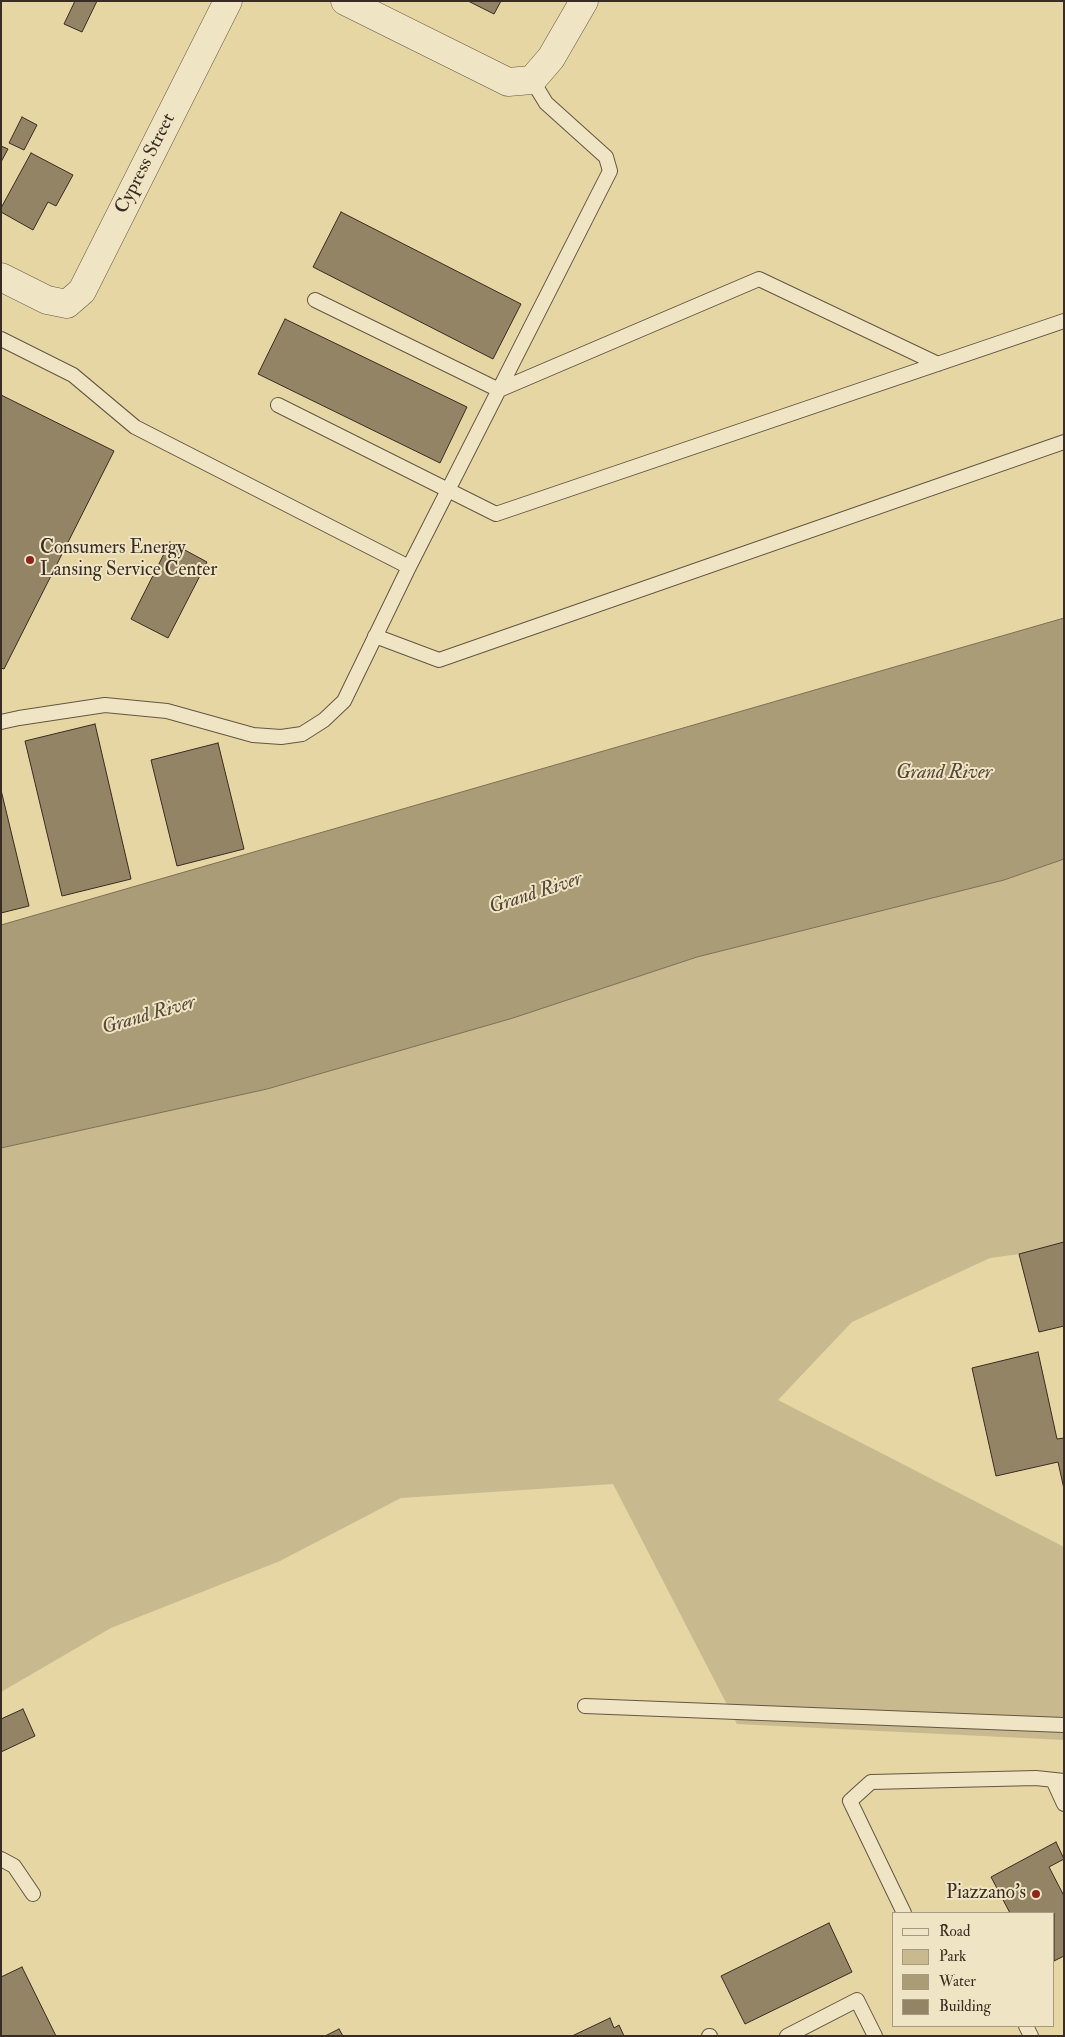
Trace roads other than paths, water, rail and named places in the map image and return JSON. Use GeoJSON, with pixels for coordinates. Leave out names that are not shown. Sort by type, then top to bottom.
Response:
{"type":"FeatureCollection","features":[{"type":"Feature","properties":{"kind":"street","name":"Cypress Street"},"geometry":{"type":"LineString","coordinates":[[1,277],[47,300],[66,304],[82,291],[228,1]]}},
{"type":"Feature","properties":{"kind":"street"},"geometry":{"type":"LineString","coordinates":[[345,1],[508,82],[532,80],[551,58],[584,1]]}},
{"type":"Feature","properties":{"kind":"lane"},"geometry":{"type":"LineString","coordinates":[[1,722],[105,705],[167,711],[253,735],[281,738],[302,734],[324,720],[344,700],[409,567],[610,172],[606,157],[546,103],[532,80]]}},
{"type":"Feature","properties":{"kind":"lane"},"geometry":{"type":"LineString","coordinates":[[315,300],[499,390],[759,279],[938,364]]}},
{"type":"Feature","properties":{"kind":"lane"},"geometry":{"type":"LineString","coordinates":[[278,405],[448,492],[496,514],[1064,322]]}},
{"type":"Feature","properties":{"kind":"lane"},"geometry":{"type":"LineString","coordinates":[[1,338],[73,375],[134,427],[409,567]]}},
{"type":"Feature","properties":{"kind":"lane"},"geometry":{"type":"LineString","coordinates":[[375,636],[439,660],[1064,442]]}},
{"type":"Feature","properties":{"kind":"lane"},"geometry":{"type":"LineString","coordinates":[[585,1706],[1064,1725]]}},
{"type":"Feature","properties":{"kind":"lane"},"geometry":{"type":"LineString","coordinates":[[904,1912],[850,1801],[871,1782],[1036,1778],[1058,1781],[1064,1804]]}},
{"type":"Feature","properties":{"kind":"lane"},"geometry":{"type":"LineString","coordinates":[[1,1859],[14,1866],[33,1894]]}},
{"type":"Feature","properties":{"kind":"lane"},"geometry":{"type":"LineString","coordinates":[[787,2036],[857,2000],[875,2036]]}},
{"type":"Feature","properties":{"kind":"water","name":"Grand River"},"geometry":{"type":"Polygon","coordinates":[[[1064,618],[1064,859],[1004,880],[697,957],[513,1018],[267,1089],[1,1148],[1,925],[1064,618]]]}},
{"type":"Feature","properties":{"kind":"place","name":"Consumers Energy Lansing Service Center"},"geometry":{"type":"Point","coordinates":[30,560]}},
{"type":"Feature","properties":{"kind":"place","name":"Piazzano's"},"geometry":{"type":"Point","coordinates":[1036,1894]}}]}
